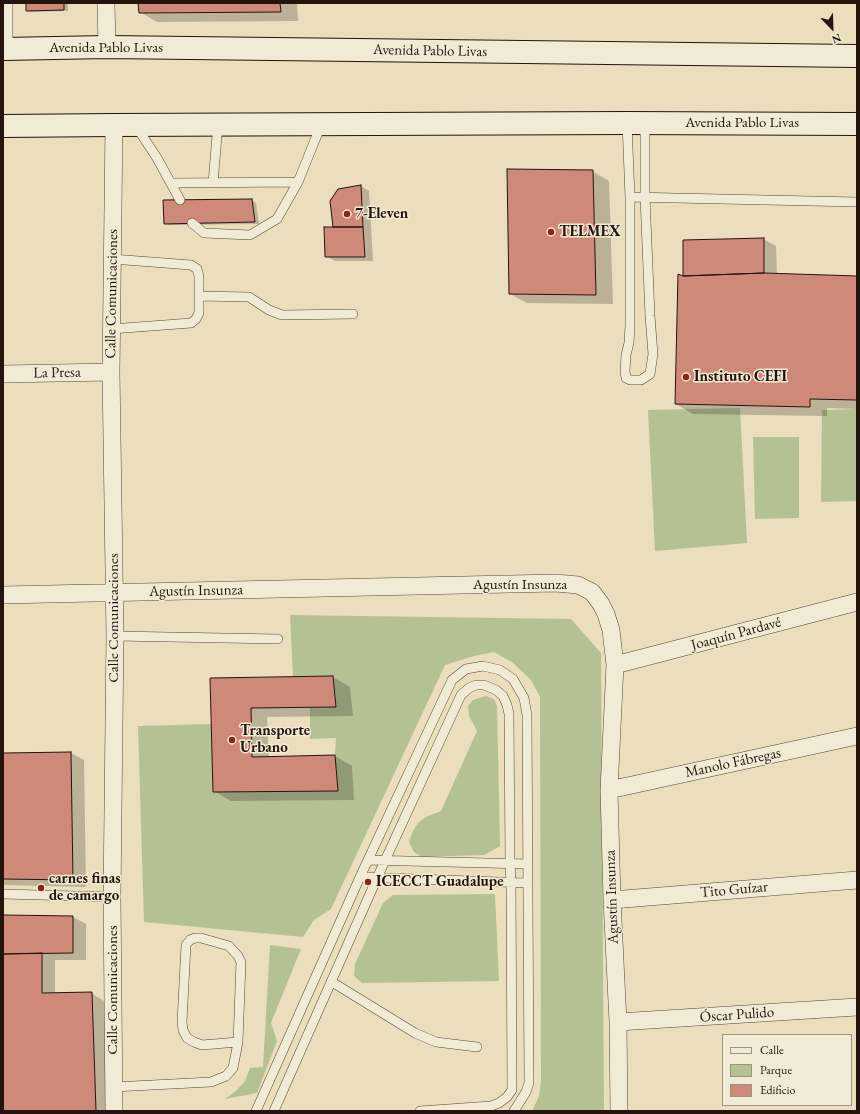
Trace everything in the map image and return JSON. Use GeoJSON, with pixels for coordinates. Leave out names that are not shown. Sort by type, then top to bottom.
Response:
{"type":"FeatureCollection","features":[{"type":"Feature","properties":{"kind":"main road","name":"Avenida Pablo Livas"},"geometry":{"type":"LineString","coordinates":[[5,49],[108,47],[857,56]]}},
{"type":"Feature","properties":{"kind":"main road","name":"Avenida Pablo Livas"},"geometry":{"type":"LineString","coordinates":[[3,126],[636,123],[857,124]]}},
{"type":"Feature","properties":{"kind":"street"},"geometry":{"type":"LineString","coordinates":[[106,3],[108,47]]}},
{"type":"Feature","properties":{"kind":"street","name":"Calle Comunicaciones"},"geometry":{"type":"LineString","coordinates":[[114,1111],[112,897],[115,636],[111,329],[112,259],[124,125]]}},
{"type":"Feature","properties":{"kind":"street","name":"La Presa"},"geometry":{"type":"LineString","coordinates":[[3,374],[111,372]]}},
{"type":"Feature","properties":{"kind":"street","name":"Agustín Insunza"},"geometry":{"type":"LineString","coordinates":[[3,596],[556,583],[578,585],[592,592],[601,604],[610,630],[616,665],[609,790],[612,900],[618,1022],[619,1111]]}},
{"type":"Feature","properties":{"kind":"street","name":"Joaquín Pardavé"},"geometry":{"type":"LineString","coordinates":[[616,665],[857,602]]}},
{"type":"Feature","properties":{"kind":"street","name":"Manolo Fábregas"},"geometry":{"type":"LineString","coordinates":[[609,790],[857,736]]}},
{"type":"Feature","properties":{"kind":"street","name":"Tito Guízar"},"geometry":{"type":"LineString","coordinates":[[612,900],[857,880]]}},
{"type":"Feature","properties":{"kind":"street","name":"Óscar Pulido"},"geometry":{"type":"LineString","coordinates":[[618,1022],[857,1008]]}},
{"type":"Feature","properties":{"kind":"lane"},"geometry":{"type":"LineString","coordinates":[[5,49],[8,3]]}},
{"type":"Feature","properties":{"kind":"lane"},"geometry":{"type":"LineString","coordinates":[[636,123],[645,197],[653,354],[650,374],[641,380],[630,380],[626,378],[625,371],[630,326],[630,197],[636,123]]}},
{"type":"Feature","properties":{"kind":"lane"},"geometry":{"type":"LineString","coordinates":[[213,182],[218,124]]}},
{"type":"Feature","properties":{"kind":"lane"},"geometry":{"type":"LineString","coordinates":[[192,224],[204,233],[250,235],[277,219],[298,182],[322,124]]}},
{"type":"Feature","properties":{"kind":"lane"},"geometry":{"type":"LineString","coordinates":[[124,125],[157,158],[180,200]]}},
{"type":"Feature","properties":{"kind":"lane"},"geometry":{"type":"LineString","coordinates":[[171,182],[298,182]]}},
{"type":"Feature","properties":{"kind":"lane"},"geometry":{"type":"LineString","coordinates":[[630,197],[857,202]]}},
{"type":"Feature","properties":{"kind":"lane"},"geometry":{"type":"LineString","coordinates":[[111,329],[191,323],[196,319],[199,313],[199,276],[197,269],[191,265],[112,259]]}},
{"type":"Feature","properties":{"kind":"lane"},"geometry":{"type":"LineString","coordinates":[[199,296],[249,297],[270,310],[282,315],[353,314]]}},
{"type":"Feature","properties":{"kind":"lane"},"geometry":{"type":"LineString","coordinates":[[115,636],[278,639]]}},
{"type":"Feature","properties":{"kind":"lane"},"geometry":{"type":"LineString","coordinates":[[256,1111],[360,877],[452,680],[466,669],[483,666],[500,670],[513,679],[524,698],[527,714],[529,1083],[526,1092],[514,1111]]}},
{"type":"Feature","properties":{"kind":"lane"},"geometry":{"type":"LineString","coordinates":[[274,1111],[377,878],[461,695],[469,688],[476,685],[484,685],[496,690],[503,696],[509,714],[512,1090],[499,1104],[491,1106],[420,1111]]}},
{"type":"Feature","properties":{"kind":"lane"},"geometry":{"type":"LineString","coordinates":[[368,860],[527,864]]}},
{"type":"Feature","properties":{"kind":"lane"},"geometry":{"type":"LineString","coordinates":[[360,877],[527,883]]}},
{"type":"Feature","properties":{"kind":"lane"},"geometry":{"type":"LineString","coordinates":[[3,894],[112,897]]}},
{"type":"Feature","properties":{"kind":"lane"},"geometry":{"type":"LineString","coordinates":[[114,1087],[212,1082],[226,1076],[233,1068],[238,1042],[241,962],[229,946],[201,938],[195,938],[190,940],[186,945],[182,1022],[187,1038],[202,1045],[238,1042]]}},
{"type":"Feature","properties":{"kind":"lane"},"geometry":{"type":"LineString","coordinates":[[332,982],[415,1033],[436,1042],[477,1047]]}},
{"type":"Feature","properties":{"kind":"green space"},"geometry":{"type":"Polygon","coordinates":[[[740,408],[747,543],[655,551],[648,410],[740,408]]]}},
{"type":"Feature","properties":{"kind":"green space"},"geometry":{"type":"Polygon","coordinates":[[[857,409],[857,501],[821,502],[822,410],[857,409]]]}},
{"type":"Feature","properties":{"kind":"green space"},"geometry":{"type":"Polygon","coordinates":[[[753,437],[799,437],[799,518],[755,519],[753,437]]]}},
{"type":"Feature","properties":{"kind":"green space"},"geometry":{"type":"Polygon","coordinates":[[[290,615],[571,619],[601,653],[604,1111],[532,1111],[539,1096],[541,1082],[540,697],[531,680],[513,663],[494,652],[474,656],[445,665],[331,909],[314,920],[303,937],[144,922],[138,726],[211,724],[213,792],[338,791],[335,755],[336,738],[310,739],[310,708],[336,707],[334,676],[293,676],[290,615]]]}},
{"type":"Feature","properties":{"kind":"green space"},"geometry":{"type":"Polygon","coordinates":[[[486,696],[494,699],[497,706],[500,846],[484,855],[422,857],[414,852],[409,842],[413,831],[418,823],[426,817],[441,811],[477,731],[469,716],[468,706],[473,700],[486,696]]]}},
{"type":"Feature","properties":{"kind":"green space"},"geometry":{"type":"Polygon","coordinates":[[[495,894],[499,981],[362,983],[354,976],[355,964],[383,903],[393,895],[495,894]]]}},
{"type":"Feature","properties":{"kind":"green space"},"geometry":{"type":"Polygon","coordinates":[[[270,945],[301,949],[271,1023],[277,1041],[257,1093],[225,1099],[236,1091],[245,1081],[250,1068],[263,1067],[270,945]]]}},
{"type":"Feature","properties":{"kind":"building"},"geometry":{"type":"Polygon","coordinates":[[[26,3],[64,3],[64,10],[26,11],[26,3]]]}},
{"type":"Feature","properties":{"kind":"building"},"geometry":{"type":"Polygon","coordinates":[[[138,3],[280,3],[281,12],[139,13],[138,3]]]}},
{"type":"Feature","properties":{"kind":"building","name":"TELMEX"},"geometry":{"type":"Polygon","coordinates":[[[507,169],[593,170],[596,295],[509,294],[507,169]]]}},
{"type":"Feature","properties":{"kind":"building","name":"7-Eleven"},"geometry":{"type":"Polygon","coordinates":[[[361,185],[363,227],[333,227],[330,201],[338,189],[361,185]]]}},
{"type":"Feature","properties":{"kind":"building"},"geometry":{"type":"Polygon","coordinates":[[[252,199],[255,222],[164,224],[163,200],[252,199]]]}},
{"type":"Feature","properties":{"kind":"building"},"geometry":{"type":"Polygon","coordinates":[[[324,227],[363,227],[365,257],[325,257],[324,227]]]}},
{"type":"Feature","properties":{"kind":"building"},"geometry":{"type":"Polygon","coordinates":[[[764,238],[764,273],[683,276],[683,240],[764,238]]]}},
{"type":"Feature","properties":{"kind":"building"},"geometry":{"type":"Polygon","coordinates":[[[764,273],[857,276],[857,400],[810,399],[810,407],[675,404],[678,274],[683,276],[764,273]]]}},
{"type":"Feature","properties":{"kind":"building","name":"Transporte Urbano"},"geometry":{"type":"Polygon","coordinates":[[[333,676],[336,707],[251,708],[252,757],[335,755],[338,791],[213,792],[210,678],[333,676]]]}},
{"type":"Feature","properties":{"kind":"building"},"geometry":{"type":"Polygon","coordinates":[[[71,752],[73,880],[3,879],[3,753],[71,752]]]}},
{"type":"Feature","properties":{"kind":"building"},"geometry":{"type":"Polygon","coordinates":[[[3,915],[73,916],[73,953],[3,954],[3,915]]]}},
{"type":"Feature","properties":{"kind":"building"},"geometry":{"type":"Polygon","coordinates":[[[42,953],[42,993],[92,992],[96,1111],[3,1111],[3,954],[42,953]]]}},
{"type":"Feature","properties":{"kind":"place","name":"7-Eleven"},"geometry":{"type":"Point","coordinates":[347,214]}},
{"type":"Feature","properties":{"kind":"place","name":"TELMEX"},"geometry":{"type":"Point","coordinates":[551,232]}},
{"type":"Feature","properties":{"kind":"place","name":"Instituto CEFI"},"geometry":{"type":"Point","coordinates":[686,377]}},
{"type":"Feature","properties":{"kind":"place","name":"Transporte Urbano"},"geometry":{"type":"Point","coordinates":[232,740]}},
{"type":"Feature","properties":{"kind":"place","name":"ICECCT Guadalupe"},"geometry":{"type":"Point","coordinates":[368,882]}},
{"type":"Feature","properties":{"kind":"place","name":"carnes finas de camargo"},"geometry":{"type":"Point","coordinates":[41,888]}}]}
